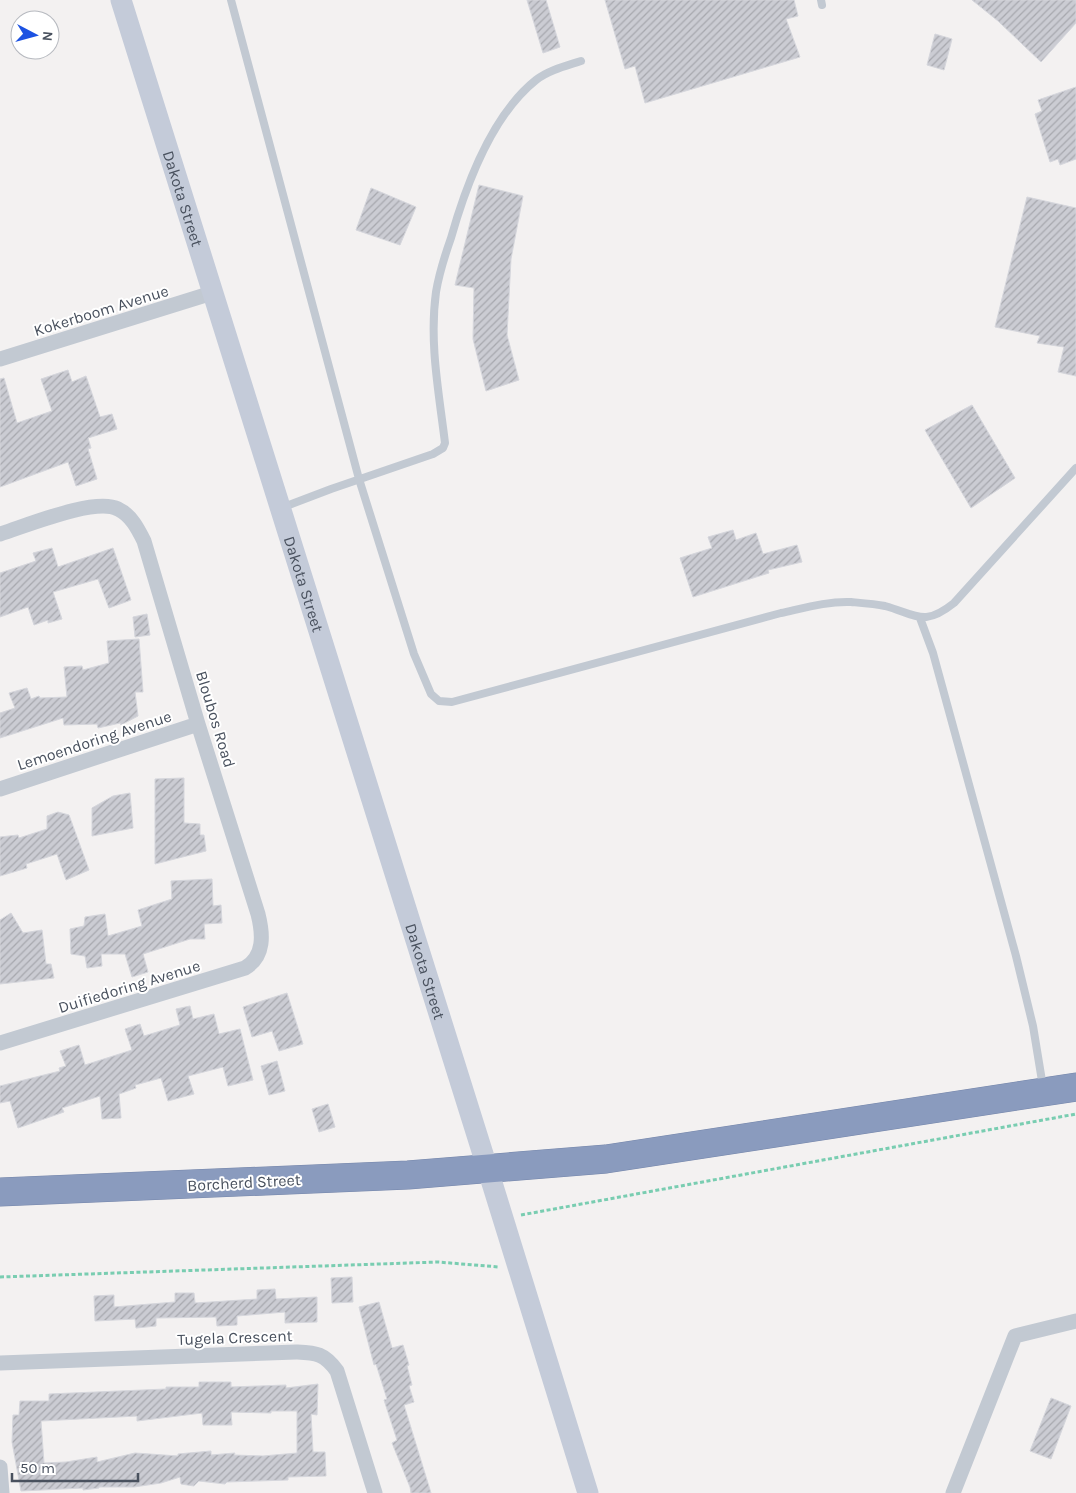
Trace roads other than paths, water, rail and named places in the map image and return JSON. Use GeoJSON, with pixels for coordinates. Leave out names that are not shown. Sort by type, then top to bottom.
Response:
{"type":"FeatureCollection","features":[{"type":"Feature","properties":{"kind":"highway","name":"Borcherd Street"},"geometry":{"type":"LineString","coordinates":[[0,1192],[408,1176],[606,1159],[1076,1087]]}},
{"type":"Feature","properties":{"kind":"street","name":"Dakota Street"},"geometry":{"type":"LineString","coordinates":[[121,0],[588,1493]]}},
{"type":"Feature","properties":{"kind":"street","name":"Kokerboom Avenue"},"geometry":{"type":"LineString","coordinates":[[0,359],[212,294]]}},
{"type":"Feature","properties":{"kind":"street","name":"Bloubos Road"},"geometry":{"type":"LineString","coordinates":[[0,534],[80,508],[100,505],[117,508],[126,514],[136,526],[144,541],[198,724],[258,914],[261,932],[260,950]]}},
{"type":"Feature","properties":{"kind":"street","name":"Lemoendoring Avenue"},"geometry":{"type":"LineString","coordinates":[[0,789],[198,724]]}},
{"type":"Feature","properties":{"kind":"street","name":"Duifiedoring Avenue"},"geometry":{"type":"LineString","coordinates":[[0,1044],[245,968],[256,959],[260,950]]}},
{"type":"Feature","properties":{"kind":"street"},"geometry":{"type":"LineString","coordinates":[[953,1493],[1015,1336],[1076,1321]]}},
{"type":"Feature","properties":{"kind":"street","name":"Tugela Crescent"},"geometry":{"type":"LineString","coordinates":[[0,1363],[296,1352],[319,1354],[331,1363],[336,1371],[375,1493]]}},
{"type":"Feature","properties":{"kind":"street"},"geometry":{"type":"LineString","coordinates":[[0,1467],[2,1493]]}},
{"type":"Feature","properties":{"kind":"lane"},"geometry":{"type":"LineString","coordinates":[[231,0],[359,479],[420,672],[430,694],[435,698],[444,702],[452,702],[781,613],[818,605],[849,602],[884,606],[920,618],[933,616],[943,612],[954,603],[1076,468]]}},
{"type":"Feature","properties":{"kind":"lane"},"geometry":{"type":"LineString","coordinates":[[280,509],[359,479],[433,454],[443,448],[445,443],[435,353],[436,292],[468,184],[504,116],[525,90],[537,79],[549,72],[581,61]]}},
{"type":"Feature","properties":{"kind":"lane"},"geometry":{"type":"LineString","coordinates":[[920,618],[933,653],[1016,956],[1033,1026],[1044,1092]]}}]}
